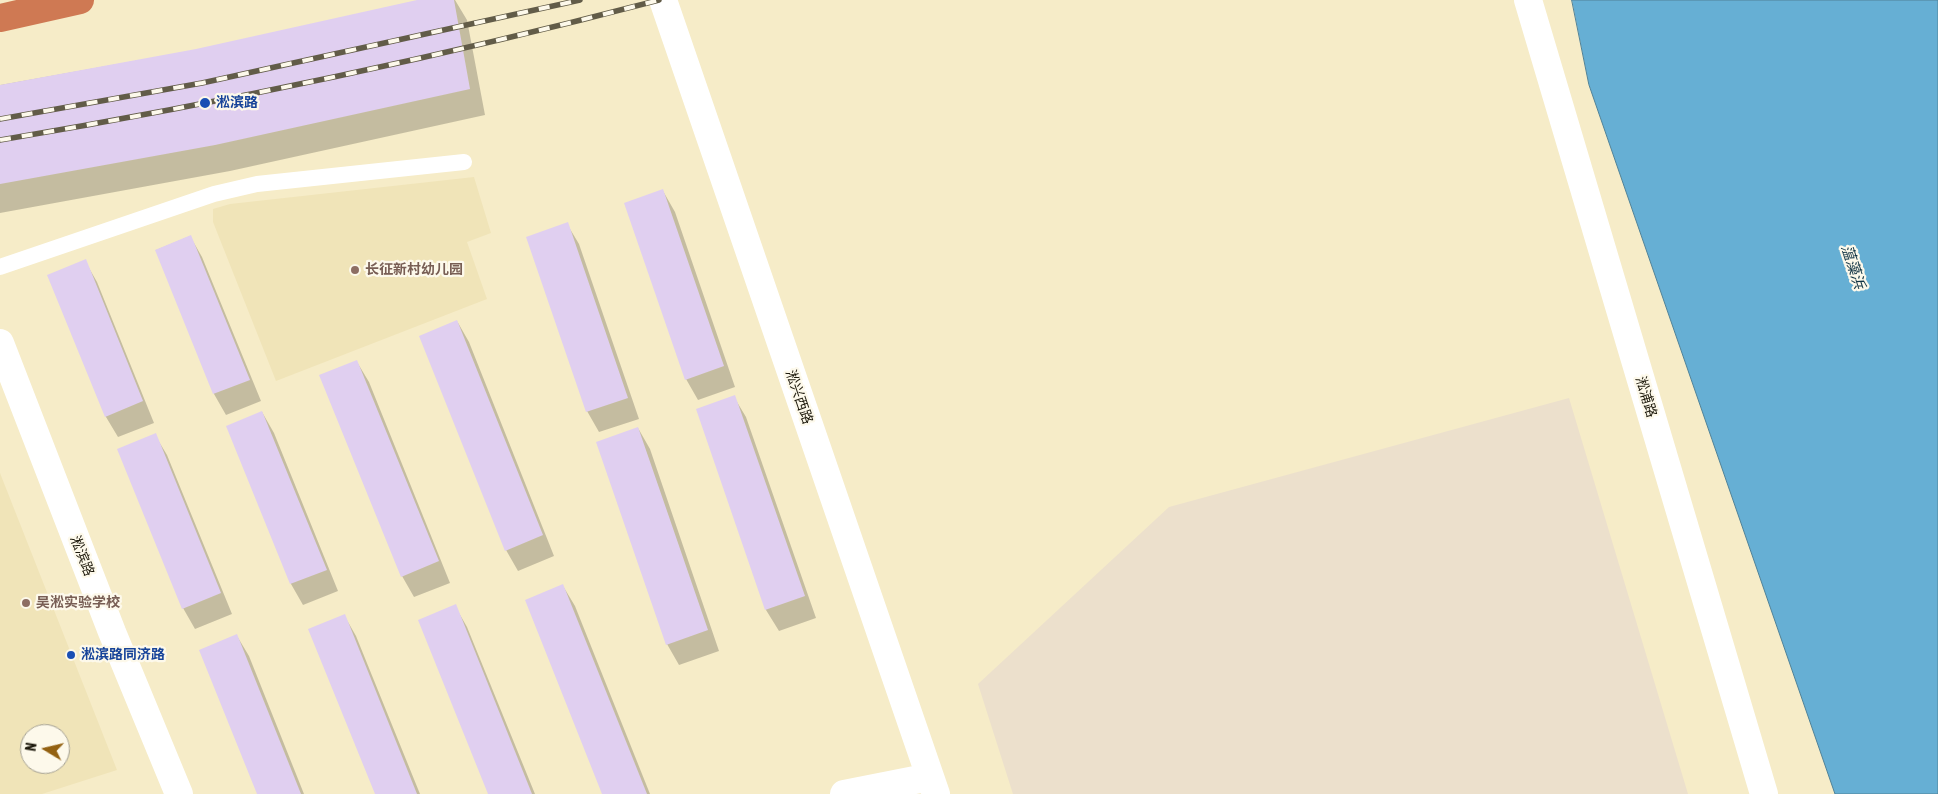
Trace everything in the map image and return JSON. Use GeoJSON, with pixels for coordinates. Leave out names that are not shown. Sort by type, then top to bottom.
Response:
{"type":"FeatureCollection","features":[{"type":"Feature","properties":{"kind":"highway"},"geometry":{"type":"LineString","coordinates":[[0,18],[80,0]]}},
{"type":"Feature","properties":{"kind":"street","name":"淞兴西路"},"geometry":{"type":"LineString","coordinates":[[663,0],[933,786]]}},
{"type":"Feature","properties":{"kind":"street","name":"淞浦路"},"geometry":{"type":"LineString","coordinates":[[1528,0],[1764,794]]}},
{"type":"Feature","properties":{"kind":"street","name":"淞滨路"},"geometry":{"type":"LineString","coordinates":[[0,344],[112,632],[179,794]]}},
{"type":"Feature","properties":{"kind":"street"},"geometry":{"type":"LineString","coordinates":[[844,794],[933,786]]}},
{"type":"Feature","properties":{"kind":"lane"},"geometry":{"type":"LineString","coordinates":[[0,267],[214,194],[257,184],[464,162]]}},
{"type":"Feature","properties":{"kind":"shaded area","name":"长征新村幼儿园"},"geometry":{"type":"Polygon","coordinates":[[[474,177],[491,233],[467,242],[487,299],[276,381],[213,222],[213,209],[230,204],[474,177]]]}},
{"type":"Feature","properties":{"kind":"shaded area"},"geometry":{"type":"Polygon","coordinates":[[[1569,398],[1688,794],[1013,794],[978,684],[1169,507],[1569,398]]]}},
{"type":"Feature","properties":{"kind":"shaded area","name":"吴淞实验学校"},"geometry":{"type":"Polygon","coordinates":[[[0,473],[117,770],[42,794],[0,794],[0,473]]]}},
{"type":"Feature","properties":{"kind":"water","name":"蕰藻浜"},"geometry":{"type":"Polygon","coordinates":[[[1572,0],[1938,0],[1938,794],[1835,794],[1589,85],[1572,0]]]}},
{"type":"Feature","properties":{"kind":"building","name":"淞滨路"},"geometry":{"type":"Polygon","coordinates":[[[417,0],[454,0],[470,89],[215,145],[0,184],[0,85],[196,49],[417,0]]]}},
{"type":"Feature","properties":{"kind":"building"},"geometry":{"type":"Polygon","coordinates":[[[663,189],[724,366],[685,380],[624,203],[663,189]]]}},
{"type":"Feature","properties":{"kind":"building"},"geometry":{"type":"Polygon","coordinates":[[[568,222],[628,398],[586,412],[526,237],[568,222]]]}},
{"type":"Feature","properties":{"kind":"building"},"geometry":{"type":"Polygon","coordinates":[[[191,235],[250,380],[213,394],[155,250],[191,235]]]}},
{"type":"Feature","properties":{"kind":"building"},"geometry":{"type":"Polygon","coordinates":[[[86,259],[143,401],[105,417],[47,275],[86,259]]]}},
{"type":"Feature","properties":{"kind":"building"},"geometry":{"type":"Polygon","coordinates":[[[457,320],[543,535],[505,551],[419,336],[457,320]]]}},
{"type":"Feature","properties":{"kind":"building"},"geometry":{"type":"Polygon","coordinates":[[[357,360],[439,561],[401,577],[319,375],[357,360]]]}},
{"type":"Feature","properties":{"kind":"building"},"geometry":{"type":"Polygon","coordinates":[[[735,395],[805,596],[765,610],[696,409],[735,395]]]}},
{"type":"Feature","properties":{"kind":"building"},"geometry":{"type":"Polygon","coordinates":[[[262,411],[327,570],[290,584],[226,426],[262,411]]]}},
{"type":"Feature","properties":{"kind":"building"},"geometry":{"type":"Polygon","coordinates":[[[638,427],[708,630],[666,645],[596,442],[638,427]]]}},
{"type":"Feature","properties":{"kind":"building"},"geometry":{"type":"Polygon","coordinates":[[[156,433],[221,593],[182,609],[117,449],[156,433]]]}},
{"type":"Feature","properties":{"kind":"building"},"geometry":{"type":"Polygon","coordinates":[[[563,584],[647,794],[602,794],[525,600],[563,584]]]}},
{"type":"Feature","properties":{"kind":"building"},"geometry":{"type":"Polygon","coordinates":[[[456,604],[532,794],[488,794],[418,620],[456,604]]]}},
{"type":"Feature","properties":{"kind":"building"},"geometry":{"type":"Polygon","coordinates":[[[345,614],[417,794],[375,794],[308,629],[345,614]]]}},
{"type":"Feature","properties":{"kind":"building"},"geometry":{"type":"Polygon","coordinates":[[[237,634],[301,794],[257,794],[199,650],[237,634]]]}},
{"type":"Feature","properties":{"kind":"railway"},"geometry":{"type":"LineString","coordinates":[[0,119],[202,83],[580,0]]}},
{"type":"Feature","properties":{"kind":"railway"},"geometry":{"type":"LineString","coordinates":[[0,140],[166,111],[331,78],[496,41],[659,0]]}},
{"type":"Feature","properties":{"kind":"place","name":"淞滨路"},"geometry":{"type":"Point","coordinates":[205,103]}},
{"type":"Feature","properties":{"kind":"place","name":"长征新村幼儿园"},"geometry":{"type":"Point","coordinates":[355,270]}},
{"type":"Feature","properties":{"kind":"place","name":"吴淞实验学校"},"geometry":{"type":"Point","coordinates":[26,603]}},
{"type":"Feature","properties":{"kind":"place","name":"淞滨路同济路"},"geometry":{"type":"Point","coordinates":[71,655]}}]}
